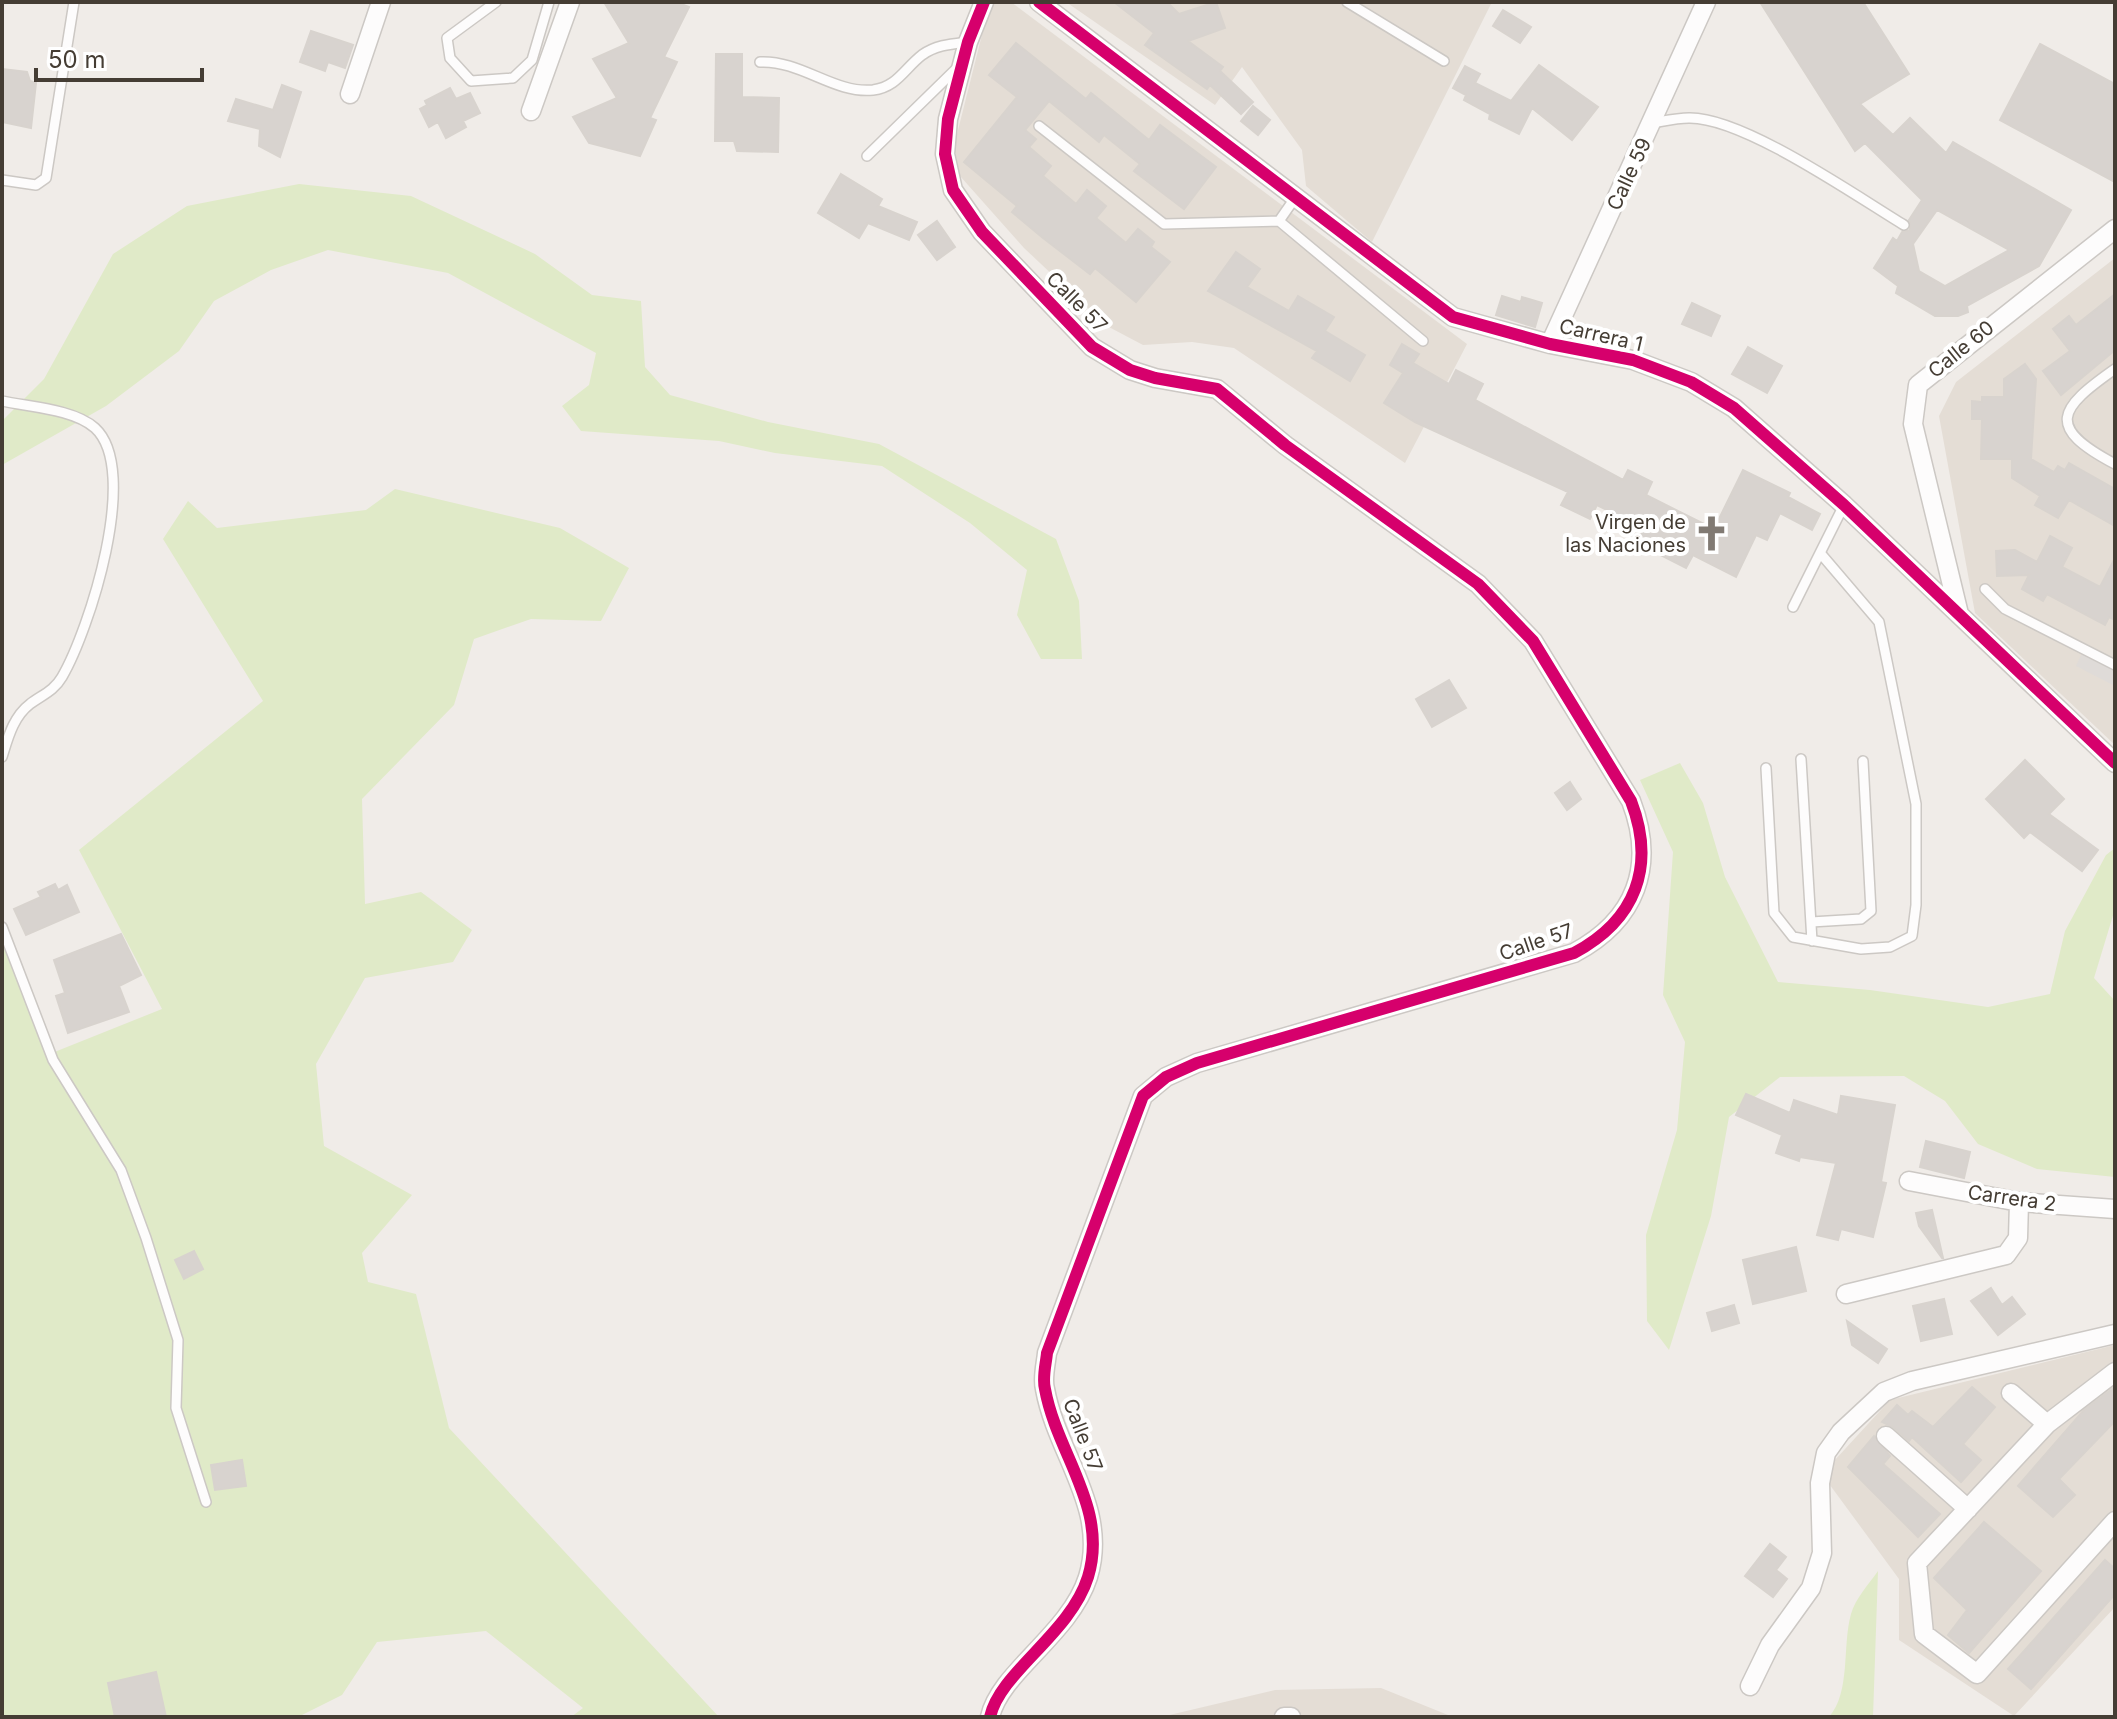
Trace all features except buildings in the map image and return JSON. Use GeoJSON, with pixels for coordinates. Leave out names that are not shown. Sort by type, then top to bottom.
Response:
{"type":"FeatureCollection","features":[{"type":"Feature","properties":{"kind":"street"},"geometry":{"type":"LineString","coordinates":[[350,94],[381,2]]}},
{"type":"Feature","properties":{"kind":"street"},"geometry":{"type":"LineString","coordinates":[[531,111],[570,2]]}},
{"type":"Feature","properties":{"kind":"street","name":"Calle 57"},"geometry":{"type":"LineString","coordinates":[[984,2],[968,42],[948,119],[945,154],[953,190],[982,232],[1092,347],[1155,378],[1217,389],[1285,445],[1478,584],[1533,641],[1631,801],[1641,826],[1644,853],[1640,884],[1606,933],[1574,953],[1197,1063],[1166,1077],[1143,1096],[1047,1353],[1044,1386],[1051,1413],[1091,1511],[1094,1538],[1088,1577],[1071,1613],[1005,1687],[993,1705],[990,1717]]}},
{"type":"Feature","properties":{"kind":"street","name":"Carrera 1"},"geometry":{"type":"LineString","coordinates":[[1039,2],[1453,317],[1550,344],[1633,360],[1691,382],[1734,408],[1844,505],[2115,763]]}},
{"type":"Feature","properties":{"kind":"street","name":"Calle 59"},"geometry":{"type":"LineString","coordinates":[[1550,344],[1706,2]]}},
{"type":"Feature","properties":{"kind":"street","name":"Calle 60"},"geometry":{"type":"LineString","coordinates":[[1959,614],[1913,424],[1918,385],[2115,229]]}},
{"type":"Feature","properties":{"kind":"street","name":"Carrera 2"},"geometry":{"type":"LineString","coordinates":[[1909,1181],[2019,1202],[2115,1209]]}},
{"type":"Feature","properties":{"kind":"street"},"geometry":{"type":"LineString","coordinates":[[1846,1294],[2006,1255],[2018,1238],[2019,1202]]}},
{"type":"Feature","properties":{"kind":"street"},"geometry":{"type":"LineString","coordinates":[[1750,1686],[1770,1645],[1811,1588],[1822,1553],[1820,1483],[1826,1453],[1841,1432],[1884,1392],[1912,1381],[2115,1334]]}},
{"type":"Feature","properties":{"kind":"street"},"geometry":{"type":"LineString","coordinates":[[2115,1372],[2047,1424],[1917,1563],[1924,1634],[1977,1674],[2115,1521]]}},
{"type":"Feature","properties":{"kind":"street"},"geometry":{"type":"LineString","coordinates":[[2011,1393],[2047,1424]]}},
{"type":"Feature","properties":{"kind":"street"},"geometry":{"type":"LineString","coordinates":[[1886,1436],[1968,1509]]}},
{"type":"Feature","properties":{"kind":"street"},"geometry":{"type":"LineString","coordinates":[[1284,1717],[1291,1717]]}},
{"type":"Feature","properties":{"kind":"lane"},"geometry":{"type":"LineString","coordinates":[[2,180],[36,185],[46,178],[74,2]]}},
{"type":"Feature","properties":{"kind":"lane"},"geometry":{"type":"LineString","coordinates":[[496,2],[447,38],[450,58],[471,81],[513,78],[532,60],[549,2]]}},
{"type":"Feature","properties":{"kind":"lane"},"geometry":{"type":"LineString","coordinates":[[1347,2],[1444,61]]}},
{"type":"Feature","properties":{"kind":"lane"},"geometry":{"type":"LineString","coordinates":[[760,62],[782,61],[855,90],[874,90],[894,84],[921,56],[939,45],[968,42]]}},
{"type":"Feature","properties":{"kind":"lane"},"geometry":{"type":"LineString","coordinates":[[867,156],[963,63]]}},
{"type":"Feature","properties":{"kind":"lane"},"geometry":{"type":"LineString","coordinates":[[1652,123],[1691,117],[1723,125],[1808,168],[1904,225]]}},
{"type":"Feature","properties":{"kind":"lane"},"geometry":{"type":"LineString","coordinates":[[1039,126],[1164,224],[1279,221],[1423,341]]}},
{"type":"Feature","properties":{"kind":"lane"},"geometry":{"type":"LineString","coordinates":[[1279,221],[1295,198]]}},
{"type":"Feature","properties":{"kind":"lane"},"geometry":{"type":"LineString","coordinates":[[2115,369],[2076,396],[2066,413],[2070,431],[2081,446],[2115,464]]}},
{"type":"Feature","properties":{"kind":"lane"},"geometry":{"type":"LineString","coordinates":[[2,401],[80,419],[94,427],[106,441],[112,487],[108,543],[95,598],[62,678],[49,693],[29,705],[13,724],[2,757]]}},
{"type":"Feature","properties":{"kind":"lane"},"geometry":{"type":"LineString","coordinates":[[1793,607],[1844,505]]}},
{"type":"Feature","properties":{"kind":"lane"},"geometry":{"type":"LineString","coordinates":[[1766,768],[1774,913],[1793,937],[1861,949],[1890,947],[1912,936],[1916,905],[1916,804],[1879,622],[1821,554]]}},
{"type":"Feature","properties":{"kind":"lane"},"geometry":{"type":"LineString","coordinates":[[1985,589],[2005,609],[2115,665]]}},
{"type":"Feature","properties":{"kind":"lane"},"geometry":{"type":"LineString","coordinates":[[1801,759],[1812,941]]}},
{"type":"Feature","properties":{"kind":"lane"},"geometry":{"type":"LineString","coordinates":[[1811,922],[1861,919],[1871,911],[1863,761]]}},
{"type":"Feature","properties":{"kind":"lane"},"geometry":{"type":"LineString","coordinates":[[2,927],[53,1060],[121,1170],[146,1238],[178,1340],[176,1408],[206,1502]]}},
{"type":"Feature","properties":{"kind":"shaded area"},"geometry":{"type":"Polygon","coordinates":[[[1011,2],[1467,344],[1405,463],[1234,348],[1192,342],[1143,345],[1107,326],[1024,248],[960,176],[954,146],[990,3],[1011,2]]]}},
{"type":"Feature","properties":{"kind":"shaded area"},"geometry":{"type":"Polygon","coordinates":[[[1066,2],[1492,2],[1372,242],[1306,186],[1302,150],[1242,67],[1215,105],[1066,2]]]}},
{"type":"Feature","properties":{"kind":"shaded area"},"geometry":{"type":"Polygon","coordinates":[[[2115,258],[2115,745],[1975,613],[1939,416],[1956,382],[2115,258]]]}},
{"type":"Feature","properties":{"kind":"shaded area"},"geometry":{"type":"Polygon","coordinates":[[[2082,653],[2115,669],[2115,686],[2076,666],[2082,653]]]}},
{"type":"Feature","properties":{"kind":"shaded area"},"geometry":{"type":"Polygon","coordinates":[[[2115,1345],[2115,1607],[2014,1716],[1899,1640],[1899,1579],[1827,1481],[1834,1461],[1890,1400],[2115,1345]]]}},
{"type":"Feature","properties":{"kind":"shaded area"},"geometry":{"type":"Polygon","coordinates":[[[1381,1688],[1453,1717],[1161,1717],[1275,1690],[1381,1688]]]}},
{"type":"Feature","properties":{"kind":"green space"},"geometry":{"type":"Polygon","coordinates":[[[299,184],[411,196],[535,254],[592,295],[641,301],[645,367],[670,395],[768,422],[879,444],[1056,539],[1079,601],[1082,659],[1041,659],[1017,615],[1027,570],[970,523],[882,466],[775,453],[719,441],[581,431],[562,406],[589,385],[596,353],[448,273],[328,250],[271,270],[214,301],[179,351],[106,406],[2,465],[2,421],[44,379],[113,254],[187,206],[299,184]]]}},
{"type":"Feature","properties":{"kind":"green space"},"geometry":{"type":"Polygon","coordinates":[[[395,489],[560,528],[629,568],[601,621],[531,619],[474,639],[454,705],[362,799],[365,904],[421,892],[472,930],[453,962],[365,978],[316,1064],[324,1146],[412,1195],[362,1253],[368,1282],[416,1294],[449,1428],[719,1717],[571,1717],[583,1708],[486,1631],[377,1642],[342,1695],[298,1717],[2,1717],[2,943],[47,1055],[162,1009],[79,850],[263,701],[163,539],[188,501],[217,528],[366,510],[395,489]]]}},
{"type":"Feature","properties":{"kind":"green space"},"geometry":{"type":"Polygon","coordinates":[[[1680,763],[1703,803],[1725,877],[1778,982],[1870,990],[1988,1007],[2050,994],[2065,931],[2106,855],[2115,848],[2115,909],[2094,978],[2115,1001],[2115,1177],[2037,1169],[1978,1144],[1945,1101],[1904,1076],[1780,1077],[1729,1117],[1711,1216],[1669,1350],[1647,1321],[1646,1235],[1677,1130],[1685,1042],[1663,995],[1673,852],[1640,780],[1680,763]]]}},
{"type":"Feature","properties":{"kind":"green space"},"geometry":{"type":"Polygon","coordinates":[[[1878,1571],[1873,1717],[1829,1717],[1836,1707],[1843,1682],[1848,1627],[1853,1608],[1878,1571]]]}},
{"type":"Feature","properties":{"kind":"cycle path"},"geometry":{"type":"LineString","coordinates":[[984,2],[968,42],[948,119],[945,154],[953,190],[982,232],[1092,347],[1130,370],[1155,378],[1217,389],[1285,445],[1478,584],[1533,641],[1631,801],[1641,848],[1640,869],[1626,908],[1595,940],[1574,953],[1197,1063],[1166,1077],[1143,1096],[1047,1353],[1044,1371],[1051,1413],[1079,1482],[1092,1528],[1093,1552],[1088,1577],[1066,1617],[1007,1684],[996,1700],[990,1717]]}},
{"type":"Feature","properties":{"kind":"cycle path"},"geometry":{"type":"LineString","coordinates":[[1039,2],[1453,317],[1550,344],[1633,360],[1691,382],[1734,408],[1844,505],[2115,763]]}},
{"type":"Feature","properties":{"kind":"place","name":"Virgen de las Naciones"},"geometry":{"type":"Point","coordinates":[1712,533]}}]}
